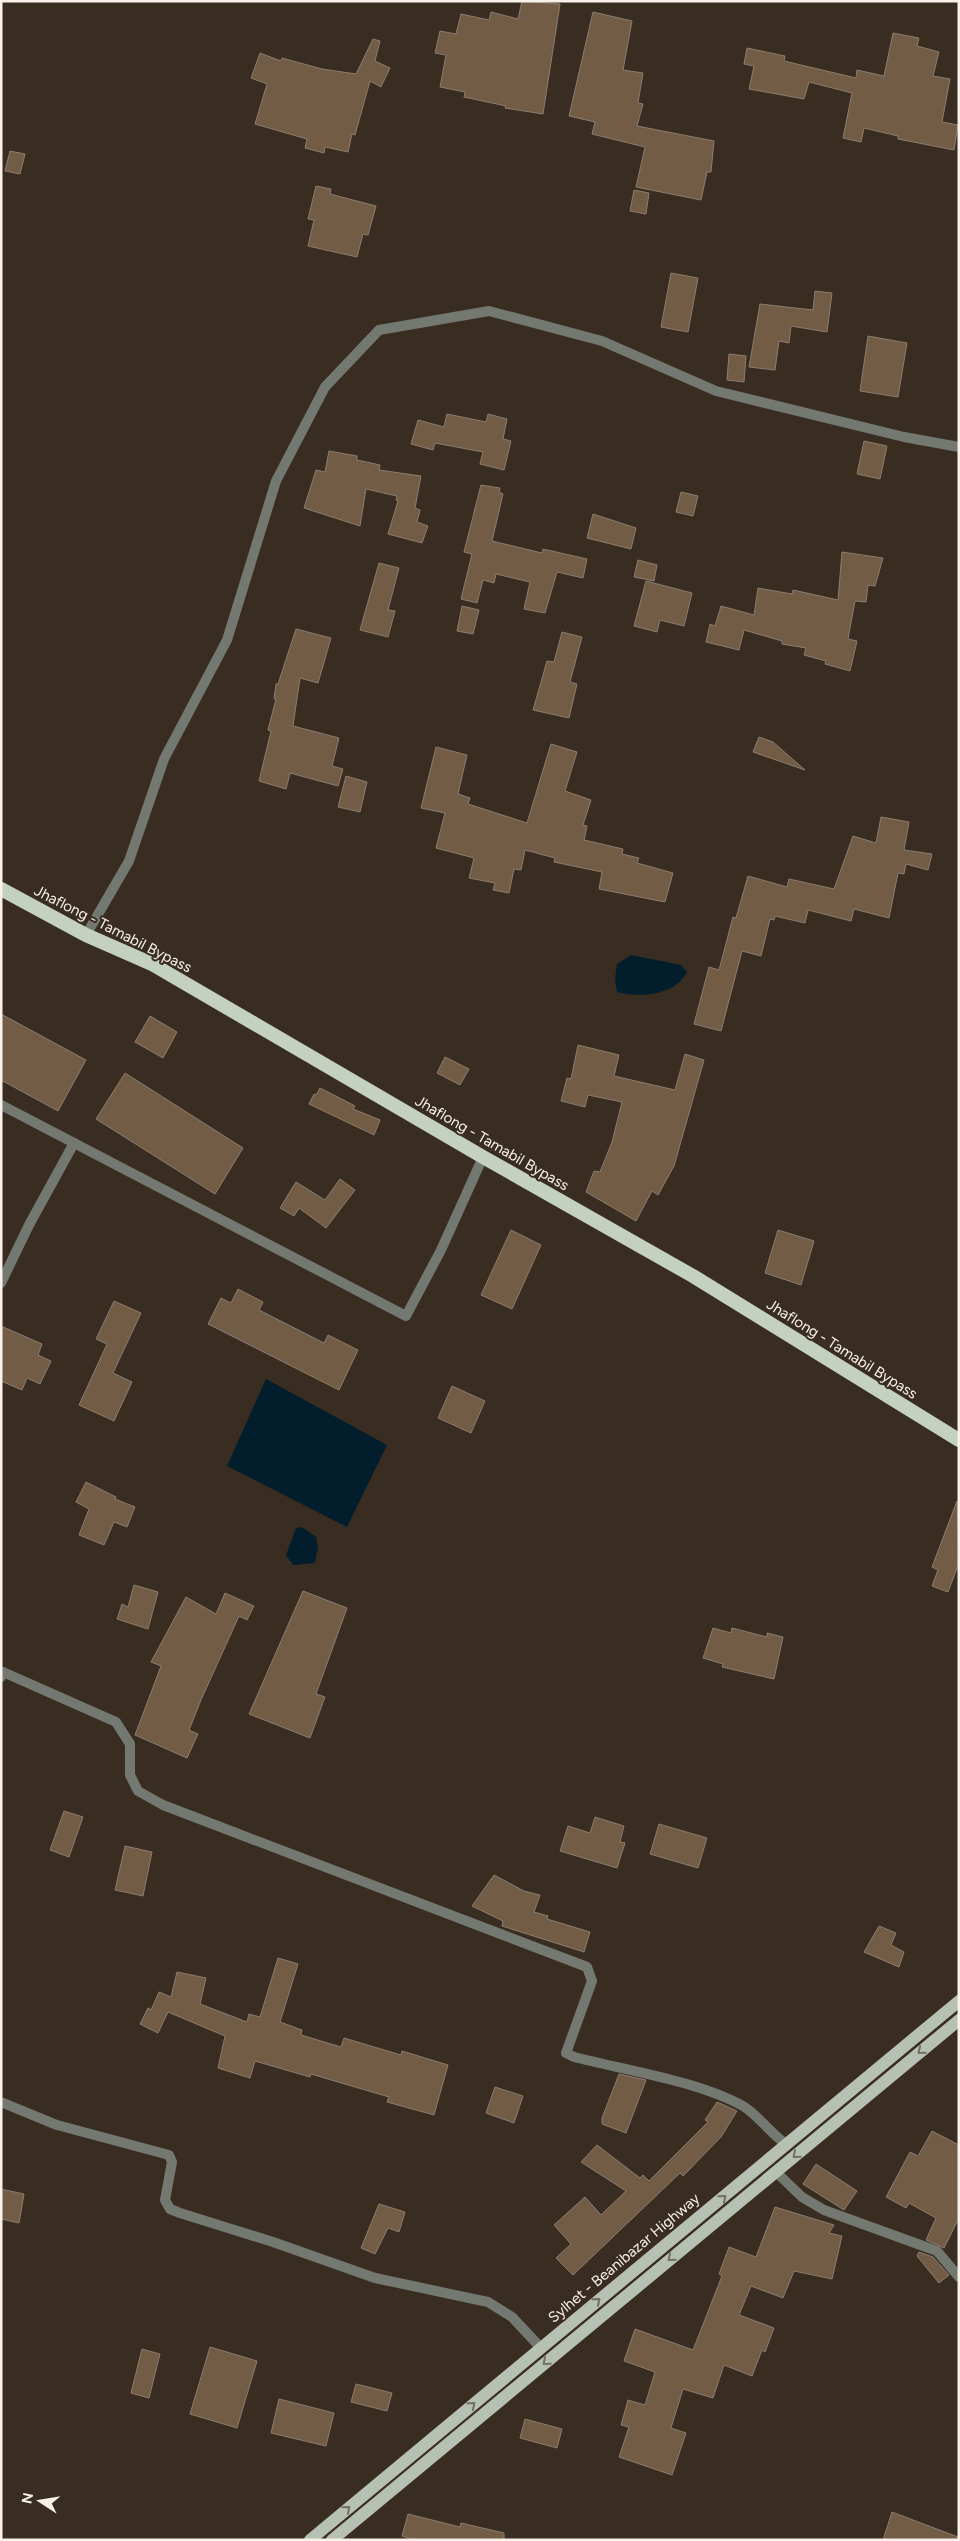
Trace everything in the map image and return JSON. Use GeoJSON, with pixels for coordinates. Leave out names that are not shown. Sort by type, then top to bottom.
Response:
{"type":"FeatureCollection","features":[{"type":"Feature","properties":{"kind":"highway","name":"Jhaflong - Tamabil Bypass"},"geometry":{"type":"LineString","coordinates":[[1,889],[86,935],[152,964],[483,1157],[693,1276],[959,1440]]}},
{"type":"Feature","properties":{"kind":"main road","name":"Sylhet - Beanibazar Highway"},"geometry":{"type":"LineString","coordinates":[[310,2540],[959,2001]]}},
{"type":"Feature","properties":{"kind":"main road","name":"Sylhet - Beanibazar Highway"},"geometry":{"type":"LineString","coordinates":[[332,2540],[959,2020]]}},
{"type":"Feature","properties":{"kind":"street"},"geometry":{"type":"LineString","coordinates":[[86,935],[129,861],[164,759],[227,640],[276,481],[325,387],[379,330],[489,311],[602,341],[716,391],[904,437],[959,447]]}},
{"type":"Feature","properties":{"kind":"street"},"geometry":{"type":"LineString","coordinates":[[1,1105],[406,1316],[441,1250],[483,1157]]}},
{"type":"Feature","properties":{"kind":"street"},"geometry":{"type":"LineString","coordinates":[[1,1283],[29,1225],[74,1143]]}},
{"type":"Feature","properties":{"kind":"street"},"geometry":{"type":"LineString","coordinates":[[1,1677],[3,1672],[116,1722],[130,1744],[130,1775],[138,1791],[163,1805],[587,1967],[592,1981],[566,2052],[574,2057],[706,2090],[745,2107],[773,2135],[786,2144]]}},
{"type":"Feature","properties":{"kind":"street"},"geometry":{"type":"LineString","coordinates":[[1,2102],[57,2125],[169,2155],[172,2162],[164,2200],[170,2209],[273,2242],[375,2278],[488,2302],[512,2317],[541,2348]]}},
{"type":"Feature","properties":{"kind":"street"},"geometry":{"type":"LineString","coordinates":[[776,2172],[802,2198],[824,2210],[937,2251],[959,2277]]}},
{"type":"Feature","properties":{"kind":"water"},"geometry":{"type":"Polygon","coordinates":[[[631,955],[681,965],[687,972],[674,986],[656,993],[636,995],[617,992],[615,979],[617,964],[631,955]]]}},
{"type":"Feature","properties":{"kind":"water"},"geometry":{"type":"Polygon","coordinates":[[[266,1379],[387,1445],[347,1527],[227,1466],[266,1379]]]}},
{"type":"Feature","properties":{"kind":"water"},"geometry":{"type":"Polygon","coordinates":[[[302,1527],[316,1537],[318,1547],[315,1563],[293,1565],[286,1555],[296,1528],[302,1527]]]}},
{"type":"Feature","properties":{"kind":"building"},"geometry":{"type":"Polygon","coordinates":[[[522,1],[560,4],[543,114],[505,108],[506,106],[464,97],[465,92],[440,87],[446,55],[435,53],[440,31],[456,34],[461,14],[489,20],[491,12],[518,19],[522,1]]]}},
{"type":"Feature","properties":{"kind":"building"},"geometry":{"type":"Polygon","coordinates":[[[593,12],[632,21],[623,70],[643,73],[638,103],[643,104],[637,126],[714,141],[711,172],[707,172],[701,200],[636,187],[645,147],[592,134],[595,122],[569,116],[593,12]]]}},
{"type":"Feature","properties":{"kind":"building"},"geometry":{"type":"Polygon","coordinates":[[[893,33],[919,38],[917,46],[939,52],[933,76],[950,79],[942,122],[958,125],[954,150],[898,139],[898,136],[864,128],[861,142],[843,138],[852,93],[809,82],[804,99],[749,89],[754,66],[744,64],[747,48],[785,56],[784,61],[856,78],[857,70],[884,76],[893,33]]]}},
{"type":"Feature","properties":{"kind":"building"},"geometry":{"type":"Polygon","coordinates":[[[373,39],[380,41],[375,61],[390,68],[381,87],[370,81],[355,135],[352,134],[348,152],[325,147],[324,153],[305,148],[307,139],[255,124],[267,84],[251,78],[260,53],[281,61],[282,58],[322,69],[356,74],[373,39]]]}},
{"type":"Feature","properties":{"kind":"building"},"geometry":{"type":"Polygon","coordinates":[[[10,151],[25,154],[20,174],[5,171],[10,151]]]}},
{"type":"Feature","properties":{"kind":"building"},"geometry":{"type":"Polygon","coordinates":[[[316,186],[331,189],[330,194],[376,206],[368,235],[363,234],[357,257],[308,246],[314,220],[308,219],[316,186]]]}},
{"type":"Feature","properties":{"kind":"building"},"geometry":{"type":"Polygon","coordinates":[[[634,190],[649,193],[646,214],[630,211],[634,190]]]}},
{"type":"Feature","properties":{"kind":"building"},"geometry":{"type":"Polygon","coordinates":[[[671,273],[698,278],[688,332],[661,327],[671,273]]]}},
{"type":"Feature","properties":{"kind":"building"},"geometry":{"type":"Polygon","coordinates":[[[815,291],[832,293],[827,332],[791,326],[789,343],[779,341],[775,370],[749,367],[760,304],[813,310],[815,291]]]}},
{"type":"Feature","properties":{"kind":"building"},"geometry":{"type":"Polygon","coordinates":[[[868,336],[907,343],[898,397],[860,391],[868,336]]]}},
{"type":"Feature","properties":{"kind":"building"},"geometry":{"type":"Polygon","coordinates":[[[729,354],[746,356],[744,382],[727,380],[729,354]]]}},
{"type":"Feature","properties":{"kind":"building"},"geometry":{"type":"Polygon","coordinates":[[[447,414],[486,422],[488,414],[507,419],[503,439],[511,441],[504,470],[480,464],[483,452],[435,443],[433,450],[411,444],[418,420],[444,427],[447,414]]]}},
{"type":"Feature","properties":{"kind":"building"},"geometry":{"type":"Polygon","coordinates":[[[864,441],[887,446],[880,479],[857,474],[864,441]]]}},
{"type":"Feature","properties":{"kind":"building"},"geometry":{"type":"Polygon","coordinates":[[[329,451],[357,456],[357,460],[380,465],[379,470],[421,476],[415,508],[420,510],[417,522],[428,526],[422,543],[388,534],[398,501],[396,500],[397,496],[366,489],[360,526],[304,508],[316,470],[325,472],[329,451]]]}},
{"type":"Feature","properties":{"kind":"building"},"geometry":{"type":"Polygon","coordinates":[[[481,485],[500,488],[499,492],[503,494],[492,541],[542,553],[543,549],[587,559],[583,578],[557,572],[545,613],[524,609],[530,582],[496,574],[494,583],[483,580],[477,603],[461,599],[472,554],[464,552],[481,485]]]}},
{"type":"Feature","properties":{"kind":"building"},"geometry":{"type":"Polygon","coordinates":[[[681,492],[698,496],[693,516],[676,512],[681,492]]]}},
{"type":"Feature","properties":{"kind":"building"},"geometry":{"type":"Polygon","coordinates":[[[593,514],[636,528],[631,549],[587,538],[593,514]]]}},
{"type":"Feature","properties":{"kind":"building"},"geometry":{"type":"Polygon","coordinates":[[[842,552],[883,558],[875,586],[868,585],[866,602],[855,601],[848,639],[857,641],[850,671],[825,664],[826,661],[804,655],[806,648],[782,644],[782,641],[744,630],[739,650],[706,642],[710,624],[715,626],[721,606],[754,615],[758,588],[792,594],[793,590],[838,600],[842,552]]]}},
{"type":"Feature","properties":{"kind":"building"},"geometry":{"type":"Polygon","coordinates":[[[638,560],[657,565],[654,581],[634,577],[638,560]]]}},
{"type":"Feature","properties":{"kind":"building"},"geometry":{"type":"Polygon","coordinates":[[[379,563],[399,568],[388,610],[395,611],[388,637],[360,630],[379,563]]]}},
{"type":"Feature","properties":{"kind":"building"},"geometry":{"type":"Polygon","coordinates":[[[646,581],[692,593],[684,626],[660,620],[657,632],[634,626],[646,581]]]}},
{"type":"Feature","properties":{"kind":"building"},"geometry":{"type":"Polygon","coordinates":[[[462,606],[479,610],[473,634],[457,631],[462,606]]]}},
{"type":"Feature","properties":{"kind":"building"},"geometry":{"type":"Polygon","coordinates":[[[296,629],[331,638],[318,683],[300,678],[293,726],[339,738],[332,766],[343,769],[338,786],[290,773],[286,789],[259,781],[271,731],[268,730],[276,699],[274,699],[276,684],[278,684],[296,629]]]}},
{"type":"Feature","properties":{"kind":"building"},"geometry":{"type":"Polygon","coordinates":[[[562,632],[582,637],[570,682],[577,684],[569,718],[533,710],[547,661],[554,662],[562,632]]]}},
{"type":"Feature","properties":{"kind":"building"},"geometry":{"type":"Polygon","coordinates":[[[759,737],[773,742],[805,770],[753,752],[759,737]]]}},
{"type":"Feature","properties":{"kind":"building"},"geometry":{"type":"Polygon","coordinates":[[[551,744],[577,752],[565,791],[591,800],[583,825],[587,826],[584,840],[623,849],[622,854],[639,858],[637,863],[673,873],[665,902],[599,889],[602,872],[554,862],[555,858],[525,850],[521,870],[514,869],[509,893],[493,890],[495,883],[469,878],[474,858],[436,848],[445,813],[421,808],[436,747],[467,755],[458,794],[470,798],[468,804],[527,823],[551,744]]]}},
{"type":"Feature","properties":{"kind":"building"},"geometry":{"type":"Polygon","coordinates":[[[346,776],[367,782],[360,812],[338,807],[346,776]]]}},
{"type":"Feature","properties":{"kind":"building"},"geometry":{"type":"Polygon","coordinates":[[[881,817],[909,822],[904,850],[932,854],[928,870],[906,864],[904,874],[898,873],[889,918],[854,909],[851,921],[808,910],[805,923],[775,916],[774,920],[770,919],[761,956],[742,951],[721,1031],[694,1024],[709,967],[719,970],[733,917],[736,918],[748,876],[787,887],[789,879],[834,889],[853,836],[876,843],[881,817]]]}},
{"type":"Feature","properties":{"kind":"building"},"geometry":{"type":"Polygon","coordinates":[[[1,1014],[86,1060],[58,1111],[1,1080],[1,1014]]]}},
{"type":"Feature","properties":{"kind":"building"},"geometry":{"type":"Polygon","coordinates":[[[150,1016],[177,1032],[163,1058],[135,1042],[150,1016]]]}},
{"type":"Feature","properties":{"kind":"building"},"geometry":{"type":"Polygon","coordinates":[[[578,1045],[619,1055],[614,1076],[675,1090],[685,1054],[704,1060],[674,1166],[658,1195],[652,1191],[636,1221],[586,1192],[594,1171],[600,1172],[612,1142],[622,1102],[588,1095],[585,1107],[561,1101],[567,1078],[571,1079],[578,1045]]]}},
{"type":"Feature","properties":{"kind":"building"},"geometry":{"type":"Polygon","coordinates":[[[445,1057],[469,1069],[460,1085],[437,1073],[445,1057]]]}},
{"type":"Feature","properties":{"kind":"building"},"geometry":{"type":"Polygon","coordinates":[[[125,1073],[243,1148],[215,1194],[96,1119],[125,1073]]]}},
{"type":"Feature","properties":{"kind":"building"},"geometry":{"type":"Polygon","coordinates":[[[320,1088],[355,1106],[353,1109],[380,1120],[374,1135],[309,1104],[314,1094],[316,1095],[320,1088]]]}},
{"type":"Feature","properties":{"kind":"building"},"geometry":{"type":"Polygon","coordinates":[[[340,1179],[355,1190],[326,1228],[299,1208],[294,1216],[280,1208],[296,1182],[325,1200],[340,1179]]]}},
{"type":"Feature","properties":{"kind":"building"},"geometry":{"type":"Polygon","coordinates":[[[511,1230],[541,1245],[512,1309],[481,1295],[511,1230]]]}},
{"type":"Feature","properties":{"kind":"building"},"geometry":{"type":"Polygon","coordinates":[[[778,1230],[814,1241],[801,1285],[765,1273],[778,1230]]]}},
{"type":"Feature","properties":{"kind":"building"},"geometry":{"type":"Polygon","coordinates":[[[238,1289],[263,1302],[259,1310],[324,1343],[328,1335],[358,1350],[339,1390],[208,1324],[221,1298],[231,1303],[238,1289]]]}},
{"type":"Feature","properties":{"kind":"building"},"geometry":{"type":"Polygon","coordinates":[[[114,1301],[141,1313],[113,1373],[132,1382],[114,1421],[79,1405],[107,1344],[96,1339],[114,1301]]]}},
{"type":"Feature","properties":{"kind":"building"},"geometry":{"type":"Polygon","coordinates":[[[1,1326],[42,1344],[38,1355],[51,1361],[40,1384],[27,1378],[22,1390],[1,1381],[1,1326]]]}},
{"type":"Feature","properties":{"kind":"building"},"geometry":{"type":"Polygon","coordinates":[[[452,1386],[485,1401],[471,1433],[438,1418],[452,1386]]]}},
{"type":"Feature","properties":{"kind":"building"},"geometry":{"type":"Polygon","coordinates":[[[86,1482],[116,1497],[115,1499],[135,1507],[127,1527],[114,1522],[104,1545],[79,1535],[89,1509],[76,1502],[86,1482]]]}},
{"type":"Feature","properties":{"kind":"building"},"geometry":{"type":"Polygon","coordinates":[[[957,1501],[959,1563],[948,1592],[932,1586],[938,1570],[932,1567],[957,1501]]]}},
{"type":"Feature","properties":{"kind":"building"},"geometry":{"type":"Polygon","coordinates":[[[134,1585],[158,1592],[148,1629],[117,1619],[122,1604],[128,1607],[134,1585]]]}},
{"type":"Feature","properties":{"kind":"building"},"geometry":{"type":"Polygon","coordinates":[[[303,1591],[347,1608],[316,1694],[325,1697],[310,1738],[249,1714],[303,1591]]]}},
{"type":"Feature","properties":{"kind":"building"},"geometry":{"type":"Polygon","coordinates":[[[225,1593],[254,1606],[247,1620],[239,1616],[201,1700],[189,1730],[198,1734],[187,1758],[135,1735],[161,1666],[151,1662],[186,1597],[216,1614],[225,1593]]]}},
{"type":"Feature","properties":{"kind":"building"},"geometry":{"type":"Polygon","coordinates":[[[713,1628],[731,1633],[732,1628],[767,1637],[767,1633],[783,1637],[774,1679],[722,1667],[723,1664],[703,1658],[713,1628]]]}},
{"type":"Feature","properties":{"kind":"building"},"geometry":{"type":"Polygon","coordinates":[[[64,1811],[83,1817],[69,1857],[50,1850],[64,1811]]]}},
{"type":"Feature","properties":{"kind":"building"},"geometry":{"type":"Polygon","coordinates":[[[595,1817],[624,1826],[620,1842],[625,1843],[617,1868],[560,1851],[568,1826],[590,1833],[595,1817]]]}},
{"type":"Feature","properties":{"kind":"building"},"geometry":{"type":"Polygon","coordinates":[[[659,1824],[707,1838],[698,1868],[650,1854],[659,1824]]]}},
{"type":"Feature","properties":{"kind":"building"},"geometry":{"type":"Polygon","coordinates":[[[125,1846],[152,1852],[143,1896],[115,1890],[125,1846]]]}},
{"type":"Feature","properties":{"kind":"building"},"geometry":{"type":"Polygon","coordinates":[[[494,1875],[524,1891],[540,1895],[534,1912],[548,1916],[547,1919],[590,1932],[584,1952],[502,1926],[503,1921],[472,1906],[494,1875]]]}},
{"type":"Feature","properties":{"kind":"building"},"geometry":{"type":"Polygon","coordinates":[[[879,1926],[896,1933],[891,1945],[904,1952],[899,1967],[864,1952],[879,1926]]]}},
{"type":"Feature","properties":{"kind":"building"},"geometry":{"type":"Polygon","coordinates":[[[278,1958],[298,1964],[280,2022],[302,2030],[301,2035],[341,2047],[344,2038],[401,2055],[402,2051],[448,2065],[434,2115],[387,2102],[389,2097],[311,2074],[310,2077],[255,2061],[250,2078],[218,2068],[225,2036],[168,2012],[158,2033],[140,2024],[148,2008],[151,2010],[159,1992],[171,1997],[177,1972],[206,1978],[200,2004],[247,2022],[249,2014],[260,2017],[278,1958]]]}},
{"type":"Feature","properties":{"kind":"building"},"geometry":{"type":"Polygon","coordinates":[[[619,2074],[646,2080],[626,2133],[602,2124],[602,2118],[619,2074]]]}},
{"type":"Feature","properties":{"kind":"building"},"geometry":{"type":"Polygon","coordinates":[[[495,2087],[523,2096],[514,2123],[486,2113],[495,2087]]]}},
{"type":"Feature","properties":{"kind":"building"},"geometry":{"type":"Polygon","coordinates":[[[717,2102],[737,2111],[721,2137],[683,2176],[680,2173],[573,2275],[556,2258],[571,2244],[554,2225],[585,2197],[601,2215],[626,2191],[581,2162],[597,2145],[640,2178],[643,2175],[649,2181],[708,2122],[705,2120],[717,2102]]]}},
{"type":"Feature","properties":{"kind":"building"},"geometry":{"type":"Polygon","coordinates":[[[932,2131],[959,2145],[959,2218],[944,2248],[926,2240],[936,2218],[909,2203],[906,2208],[886,2197],[910,2152],[918,2156],[932,2131]]]}},
{"type":"Feature","properties":{"kind":"building"},"geometry":{"type":"Polygon","coordinates":[[[816,2164],[857,2191],[844,2210],[803,2184],[816,2164]]]}},
{"type":"Feature","properties":{"kind":"building"},"geometry":{"type":"Polygon","coordinates":[[[1,2189],[24,2194],[19,2223],[1,2219],[1,2189]]]}},
{"type":"Feature","properties":{"kind":"building"},"geometry":{"type":"Polygon","coordinates":[[[379,2204],[405,2212],[399,2232],[388,2228],[375,2254],[361,2248],[379,2204]]]}},
{"type":"Feature","properties":{"kind":"building"},"geometry":{"type":"Polygon","coordinates":[[[775,2207],[834,2225],[829,2233],[842,2236],[832,2279],[794,2271],[783,2298],[751,2286],[739,2315],[774,2328],[765,2352],[762,2350],[752,2376],[724,2365],[713,2398],[683,2389],[671,2428],[686,2433],[672,2475],[619,2457],[629,2427],[621,2425],[628,2400],[645,2405],[655,2372],[624,2361],[635,2329],[693,2350],[722,2276],[719,2274],[729,2247],[756,2257],[775,2207]]]}},
{"type":"Feature","properties":{"kind":"building"},"geometry":{"type":"Polygon","coordinates":[[[919,2252],[933,2257],[949,2275],[939,2283],[917,2256],[919,2252]]]}},
{"type":"Feature","properties":{"kind":"building"},"geometry":{"type":"Polygon","coordinates":[[[210,2347],[257,2361],[237,2428],[190,2414],[210,2347]]]}},
{"type":"Feature","properties":{"kind":"building"},"geometry":{"type":"Polygon","coordinates":[[[142,2349],[160,2354],[149,2398],[131,2393],[142,2349]]]}},
{"type":"Feature","properties":{"kind":"building"},"geometry":{"type":"Polygon","coordinates":[[[356,2384],[392,2393],[387,2411],[351,2402],[356,2384]]]}},
{"type":"Feature","properties":{"kind":"building"},"geometry":{"type":"Polygon","coordinates":[[[279,2399],[334,2413],[326,2446],[271,2433],[279,2399]]]}},
{"type":"Feature","properties":{"kind":"building"},"geometry":{"type":"Polygon","coordinates":[[[525,2419],[562,2429],[557,2448],[520,2438],[525,2419]]]}},
{"type":"Feature","properties":{"kind":"building"},"geometry":{"type":"Polygon","coordinates":[[[892,2512],[958,2537],[958,2540],[883,2540],[892,2512]]]}},
{"type":"Feature","properties":{"kind":"building"},"geometry":{"type":"Polygon","coordinates":[[[408,2514],[460,2527],[461,2523],[504,2533],[504,2540],[416,2540],[402,2536],[408,2514]]]}}]}
